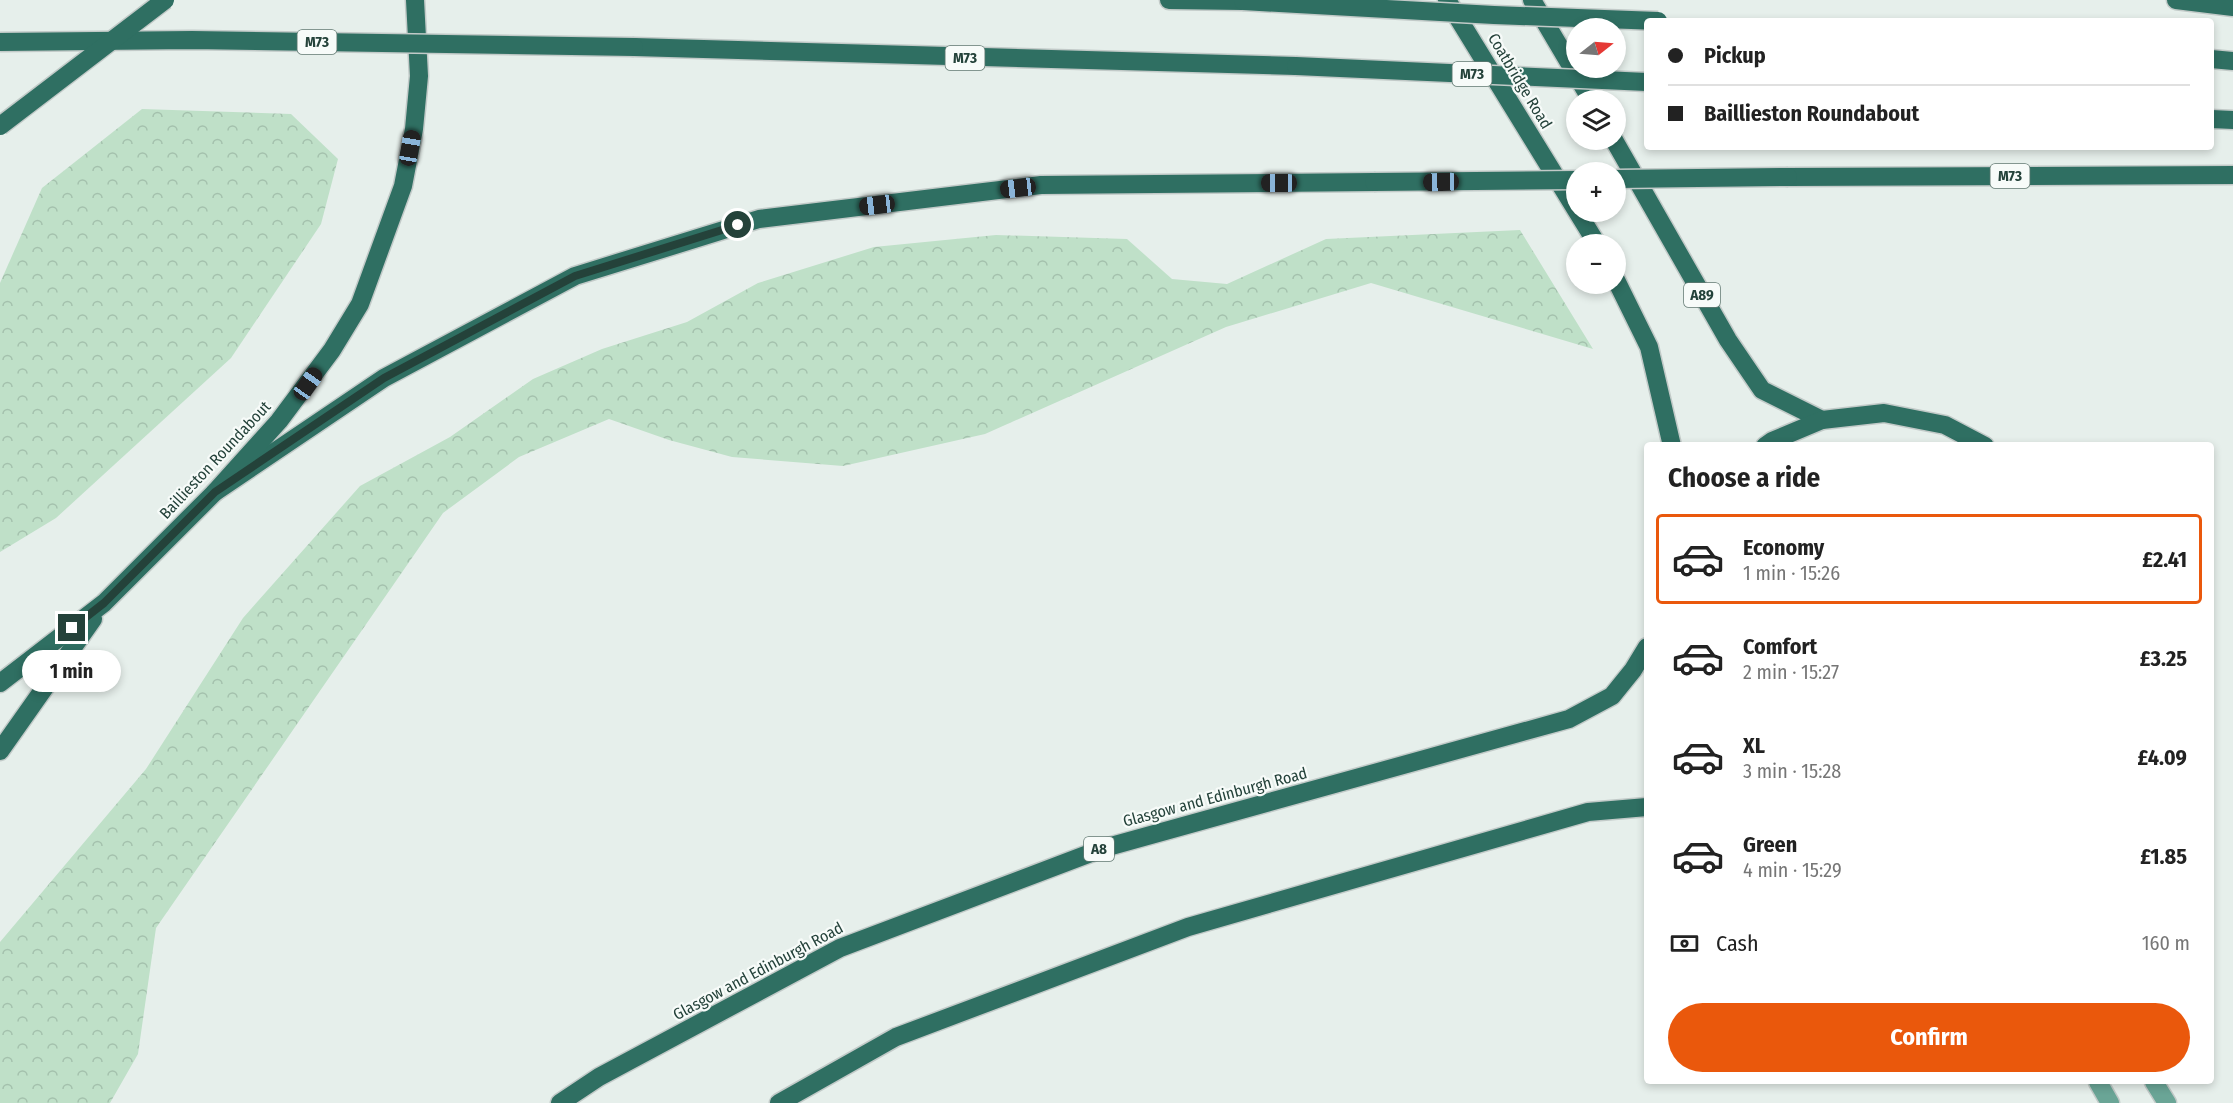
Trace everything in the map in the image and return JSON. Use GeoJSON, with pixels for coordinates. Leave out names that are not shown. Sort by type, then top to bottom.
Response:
{"type":"FeatureCollection","features":[{"type":"Feature","properties":{"kind":"highway"},"geometry":{"type":"LineString","coordinates":[[0,126],[165,0]]}},
{"type":"Feature","properties":{"kind":"highway","name":"Baillieston Roundabout"},"geometry":{"type":"LineString","coordinates":[[0,683],[24,667],[104,603],[215,492],[308,384],[332,350],[360,304],[403,186],[414,129],[419,75],[416,0]]}},
{"type":"Feature","properties":{"kind":"highway"},"geometry":{"type":"LineString","coordinates":[[1169,0],[1243,1],[1644,20]]}},
{"type":"Feature","properties":{"kind":"highway","name":"Coatbridge Road"},"geometry":{"type":"LineString","coordinates":[[1447,0],[1590,234]]}},
{"type":"Feature","properties":{"kind":"highway"},"geometry":{"type":"LineString","coordinates":[[1532,0],[1587,90]]}},
{"type":"Feature","properties":{"kind":"highway"},"geometry":{"type":"LineString","coordinates":[[1546,0],[1566,41]]}},
{"type":"Feature","properties":{"kind":"highway"},"geometry":{"type":"LineString","coordinates":[[2176,0],[2233,7]]}},
{"type":"Feature","properties":{"kind":"highway","name":"M73"},"geometry":{"type":"LineString","coordinates":[[0,42],[192,40],[634,47],[1296,66],[1644,82]]}},
{"type":"Feature","properties":{"kind":"highway"},"geometry":{"type":"LineString","coordinates":[[2214,59],[2233,61]]}},
{"type":"Feature","properties":{"kind":"highway"},"geometry":{"type":"LineString","coordinates":[[2214,119],[2233,120]]}},
{"type":"Feature","properties":{"kind":"highway","name":"A89"},"geometry":{"type":"LineString","coordinates":[[1620,150],[1728,340],[1762,390],[1822,420]]}},
{"type":"Feature","properties":{"kind":"highway","name":"M73"},"geometry":{"type":"LineString","coordinates":[[1626,179],[2233,175]]}},
{"type":"Feature","properties":{"kind":"highway"},"geometry":{"type":"LineString","coordinates":[[215,492],[384,378],[575,276],[759,219],[1041,185],[1566,180]]}},
{"type":"Feature","properties":{"kind":"highway"},"geometry":{"type":"LineString","coordinates":[[1623,294],[1649,347],[1671,442]]}},
{"type":"Feature","properties":{"kind":"highway"},"geometry":{"type":"LineString","coordinates":[[1771,442],[1822,420],[1884,413],[1946,424],[1978,442]]}},
{"type":"Feature","properties":{"kind":"highway"},"geometry":{"type":"LineString","coordinates":[[0,751],[104,603]]}},
{"type":"Feature","properties":{"kind":"highway","name":"Glasgow and Edinburgh Road"},"geometry":{"type":"LineString","coordinates":[[560,1103],[599,1077],[851,943],[1104,848],[1569,719],[1612,696],[1644,652]]}},
{"type":"Feature","properties":{"kind":"highway"},"geometry":{"type":"LineString","coordinates":[[779,1103],[896,1037],[1188,927],[1588,813],[1644,807]]}},
{"type":"Feature","properties":{"kind":"main road"},"geometry":{"type":"LineString","coordinates":[[2099,1084],[2110,1103]]}},
{"type":"Feature","properties":{"kind":"main road"},"geometry":{"type":"LineString","coordinates":[[2155,1084],[2167,1103]]}},
{"type":"Feature","properties":{"kind":"green space"},"geometry":{"type":"Polygon","coordinates":[[[142,109],[291,114],[338,159],[321,224],[231,358],[56,518],[0,552],[0,283],[42,188],[142,109]]]}},
{"type":"Feature","properties":{"kind":"green space"},"geometry":{"type":"Polygon","coordinates":[[[1520,230],[1593,349],[1371,283],[1226,327],[985,434],[843,466],[732,457],[669,440],[609,419],[519,457],[443,513],[156,928],[138,1054],[110,1103],[0,1103],[0,942],[146,769],[243,618],[360,486],[450,437],[533,379],[602,349],[687,322],[758,283],[874,247],[996,235],[1127,239],[1172,279],[1227,284],[1326,239],[1520,230]]]}},
{"type":"Feature","properties":{"kind":"route"},"geometry":{"type":"LineString","coordinates":[[72,628],[104,603],[215,492],[384,378],[575,276],[738,225]]}}]}
